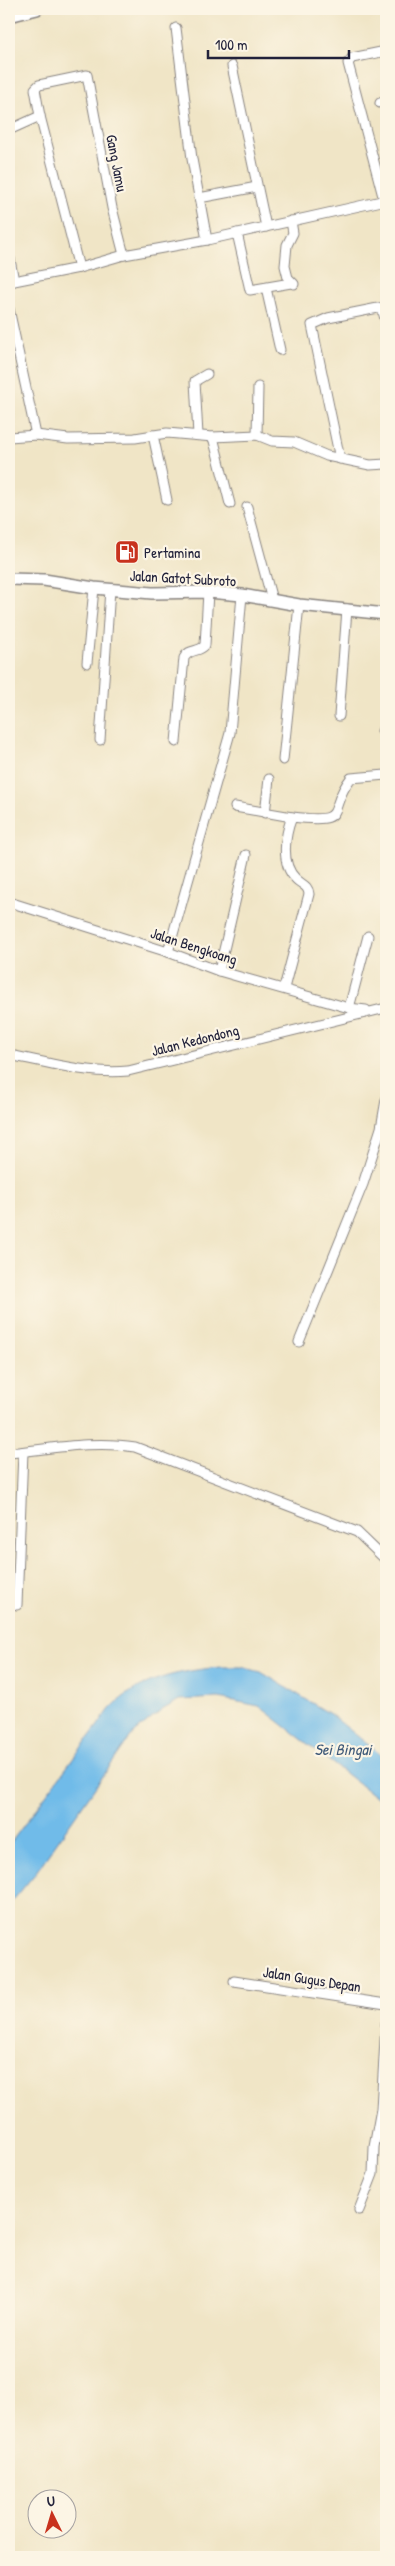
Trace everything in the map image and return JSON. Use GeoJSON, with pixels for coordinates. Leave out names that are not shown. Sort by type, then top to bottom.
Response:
{"type":"FeatureCollection","features":[{"type":"Feature","properties":{"kind":"main road"},"geometry":{"type":"LineString","coordinates":[[9,16],[37,9]]}},
{"type":"Feature","properties":{"kind":"main road","name":"Jalan Gatot Subroto"},"geometry":{"type":"LineString","coordinates":[[9,579],[44,580],[94,588],[152,593],[208,592],[242,595],[298,605],[386,614]]}},
{"type":"Feature","properties":{"kind":"street"},"geometry":{"type":"LineString","coordinates":[[176,28],[192,159],[198,198],[208,240]]}},
{"type":"Feature","properties":{"kind":"street"},"geometry":{"type":"LineString","coordinates":[[9,254],[12,282],[385,200],[348,63],[352,58],[386,51]]}},
{"type":"Feature","properties":{"kind":"street"},"geometry":{"type":"LineString","coordinates":[[232,66],[266,227]]}},
{"type":"Feature","properties":{"kind":"street","name":"Gang Jamu"},"geometry":{"type":"LineString","coordinates":[[40,116],[35,89],[39,85],[87,75],[112,208],[124,256]]}},
{"type":"Feature","properties":{"kind":"street"},"geometry":{"type":"LineString","coordinates":[[9,130],[40,116],[79,268]]}},
{"type":"Feature","properties":{"kind":"street"},"geometry":{"type":"LineString","coordinates":[[198,198],[257,187]]}},
{"type":"Feature","properties":{"kind":"street"},"geometry":{"type":"LineString","coordinates":[[237,234],[248,287],[252,290],[292,283],[284,266],[287,245],[294,233],[291,221]]}},
{"type":"Feature","properties":{"kind":"street"},"geometry":{"type":"LineString","coordinates":[[266,288],[280,350]]}},
{"type":"Feature","properties":{"kind":"street"},"geometry":{"type":"LineString","coordinates":[[340,459],[312,326],[328,318],[378,308],[383,312],[386,322]]}},
{"type":"Feature","properties":{"kind":"street"},"geometry":{"type":"LineString","coordinates":[[9,309],[36,435]]}},
{"type":"Feature","properties":{"kind":"street"},"geometry":{"type":"LineString","coordinates":[[198,435],[195,381],[207,374]]}},
{"type":"Feature","properties":{"kind":"street"},"geometry":{"type":"LineString","coordinates":[[256,435],[258,387]]}},
{"type":"Feature","properties":{"kind":"street"},"geometry":{"type":"LineString","coordinates":[[9,438],[36,435],[68,439],[135,438],[184,433],[213,437],[256,435],[272,441],[294,442],[327,456],[340,459],[370,465],[386,464]]}},
{"type":"Feature","properties":{"kind":"street"},"geometry":{"type":"LineString","coordinates":[[153,435],[167,500]]}},
{"type":"Feature","properties":{"kind":"street"},"geometry":{"type":"LineString","coordinates":[[213,437],[230,504]]}},
{"type":"Feature","properties":{"kind":"street"},"geometry":{"type":"LineString","coordinates":[[247,507],[272,600]]}},
{"type":"Feature","properties":{"kind":"street"},"geometry":{"type":"LineString","coordinates":[[87,663],[94,588]]}},
{"type":"Feature","properties":{"kind":"street"},"geometry":{"type":"LineString","coordinates":[[100,740],[110,589]]}},
{"type":"Feature","properties":{"kind":"street"},"geometry":{"type":"LineString","coordinates":[[176,742],[184,658],[190,651],[203,648],[205,645],[208,592]]}},
{"type":"Feature","properties":{"kind":"street"},"geometry":{"type":"LineString","coordinates":[[168,952],[230,733],[242,595]]}},
{"type":"Feature","properties":{"kind":"street"},"geometry":{"type":"LineString","coordinates":[[283,760],[298,605]]}},
{"type":"Feature","properties":{"kind":"street"},"geometry":{"type":"LineString","coordinates":[[339,716],[347,609]]}},
{"type":"Feature","properties":{"kind":"street"},"geometry":{"type":"LineString","coordinates":[[235,807],[265,814],[315,820],[331,817],[335,814],[345,786],[351,778],[386,775]]}},
{"type":"Feature","properties":{"kind":"street"},"geometry":{"type":"LineString","coordinates":[[265,814],[270,779]]}},
{"type":"Feature","properties":{"kind":"street"},"geometry":{"type":"LineString","coordinates":[[284,988],[308,894],[307,886],[293,875],[285,848],[287,830],[292,817]]}},
{"type":"Feature","properties":{"kind":"street"},"geometry":{"type":"LineString","coordinates":[[219,971],[246,855]]}},
{"type":"Feature","properties":{"kind":"street","name":"Jalan Bengkoang"},"geometry":{"type":"LineString","coordinates":[[9,902],[168,952],[219,971],[349,1008],[371,1011]]}},
{"type":"Feature","properties":{"kind":"street"},"geometry":{"type":"LineString","coordinates":[[349,1008],[368,936]]}},
{"type":"Feature","properties":{"kind":"street","name":"Jalan Kedondong"},"geometry":{"type":"LineString","coordinates":[[9,1055],[84,1070],[109,1073],[128,1071],[386,1008]]}},
{"type":"Feature","properties":{"kind":"street"},"geometry":{"type":"LineString","coordinates":[[299,1342],[363,1184],[381,1128],[386,1100]]}},
{"type":"Feature","properties":{"kind":"street"},"geometry":{"type":"LineString","coordinates":[[9,1453],[119,1444],[135,1447],[357,1532],[386,1560]]}},
{"type":"Feature","properties":{"kind":"street"},"geometry":{"type":"LineString","coordinates":[[17,1605],[23,1452]]}},
{"type":"Feature","properties":{"kind":"street","name":"Jalan Gugus Depan"},"geometry":{"type":"LineString","coordinates":[[234,1981],[386,2004]]}},
{"type":"Feature","properties":{"kind":"street"},"geometry":{"type":"LineString","coordinates":[[359,2210],[373,2174],[374,2148],[381,2109],[386,2024]]}},
{"type":"Feature","properties":{"kind":"water","name":"Sei Bingai"},"geometry":{"type":"Polygon","coordinates":[[[221,1667],[242,1667],[261,1672],[330,1714],[386,1759],[386,1805],[259,1706],[219,1698],[179,1700],[162,1710],[131,1736],[34,1875],[9,1905],[9,1845],[110,1709],[121,1698],[147,1683],[176,1674],[221,1667]]]}},
{"type":"Feature","properties":{"kind":"place","name":"Pertamina"},"geometry":{"type":"Point","coordinates":[127,552]}}]}
